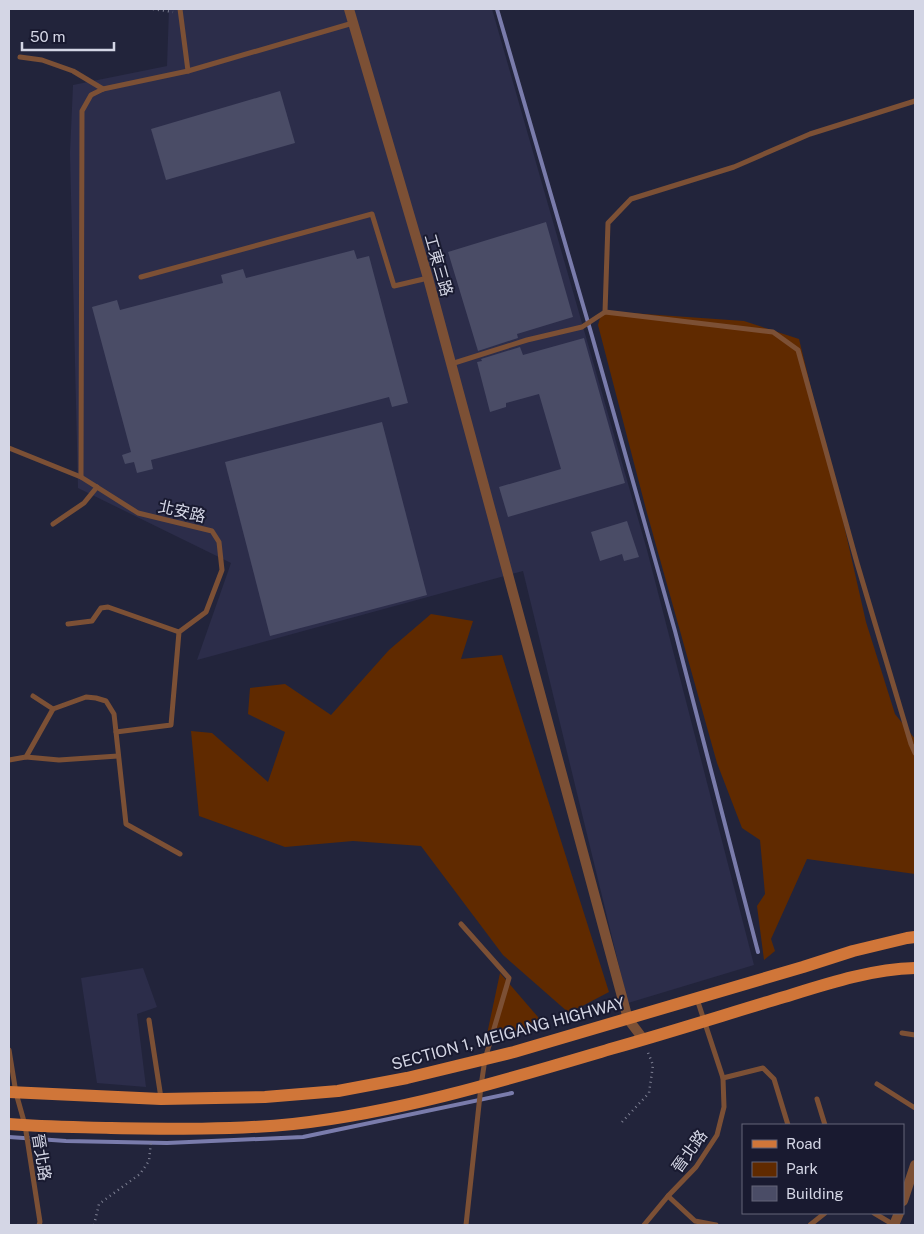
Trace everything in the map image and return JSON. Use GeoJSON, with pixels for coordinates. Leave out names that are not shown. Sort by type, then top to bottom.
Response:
{"type":"FeatureCollection","features":[{"type":"Feature","properties":{"kind":"main road","name":"SECTION 1, MEIGANG HIGHWAY"},"geometry":{"type":"LineString","coordinates":[[12,1092],[161,1099],[265,1098],[338,1090],[407,1078],[486,1060],[803,967],[853,950],[915,937]]}},
{"type":"Feature","properties":{"kind":"main road"},"geometry":{"type":"LineString","coordinates":[[9,1124],[151,1129],[222,1128],[292,1124],[368,1112],[504,1080],[644,1040],[821,985],[863,975],[915,968]]}},
{"type":"Feature","properties":{"kind":"street","name":"工東三路"},"geometry":{"type":"LineString","coordinates":[[350,9],[428,278],[628,1019]]}},
{"type":"Feature","properties":{"kind":"street"},"geometry":{"type":"LineString","coordinates":[[628,1019],[644,1040]]}},
{"type":"Feature","properties":{"kind":"street"},"geometry":{"type":"LineString","coordinates":[[904,1197],[915,1165]]}},
{"type":"Feature","properties":{"kind":"lane"},"geometry":{"type":"LineString","coordinates":[[180,11],[188,70]]}},
{"type":"Feature","properties":{"kind":"lane"},"geometry":{"type":"LineString","coordinates":[[81,477],[82,111],[91,95],[103,89],[188,70],[353,22]]}},
{"type":"Feature","properties":{"kind":"lane"},"geometry":{"type":"LineString","coordinates":[[20,58],[42,60],[72,71],[103,89]]}},
{"type":"Feature","properties":{"kind":"lane"},"geometry":{"type":"LineString","coordinates":[[605,312],[608,223],[631,199],[734,167],[810,134],[915,100]]}},
{"type":"Feature","properties":{"kind":"lane"},"geometry":{"type":"LineString","coordinates":[[141,278],[372,214],[394,286],[428,278]]}},
{"type":"Feature","properties":{"kind":"lane"},"geometry":{"type":"LineString","coordinates":[[451,364],[528,340],[582,327],[605,312],[774,332],[798,350],[857,563],[915,753]]}},
{"type":"Feature","properties":{"kind":"lane","name":"北安路"},"geometry":{"type":"LineString","coordinates":[[9,448],[81,477],[138,513],[212,531],[219,542],[222,570],[206,612],[179,632]]}},
{"type":"Feature","properties":{"kind":"lane"},"geometry":{"type":"LineString","coordinates":[[53,524],[84,503],[97,487]]}},
{"type":"Feature","properties":{"kind":"lane"},"geometry":{"type":"LineString","coordinates":[[68,624],[92,621],[101,608],[108,608],[179,632],[171,725],[116,732]]}},
{"type":"Feature","properties":{"kind":"lane"},"geometry":{"type":"LineString","coordinates":[[33,696],[53,709]]}},
{"type":"Feature","properties":{"kind":"lane"},"geometry":{"type":"LineString","coordinates":[[26,757],[53,709],[86,697],[106,701],[114,714],[126,824],[180,854]]}},
{"type":"Feature","properties":{"kind":"lane"},"geometry":{"type":"LineString","coordinates":[[9,760],[26,757],[59,760],[118,756]]}},
{"type":"Feature","properties":{"kind":"lane"},"geometry":{"type":"LineString","coordinates":[[461,924],[509,978],[486,1060],[481,1086],[466,1225]]}},
{"type":"Feature","properties":{"kind":"lane","name":"晉北路"},"geometry":{"type":"LineString","coordinates":[[644,1225],[696,1167],[718,1135],[724,1107],[723,1078],[697,998]]}},
{"type":"Feature","properties":{"kind":"lane"},"geometry":{"type":"LineString","coordinates":[[149,1020],[161,1099]]}},
{"type":"Feature","properties":{"kind":"lane"},"geometry":{"type":"LineString","coordinates":[[902,1033],[915,1034]]}},
{"type":"Feature","properties":{"kind":"lane","name":"晉北路"},"geometry":{"type":"LineString","coordinates":[[9,1050],[12,1092],[25,1126],[39,1225]]}},
{"type":"Feature","properties":{"kind":"lane"},"geometry":{"type":"LineString","coordinates":[[723,1078],[763,1068],[774,1079],[788,1124]]}},
{"type":"Feature","properties":{"kind":"lane"},"geometry":{"type":"LineString","coordinates":[[877,1084],[915,1108]]}},
{"type":"Feature","properties":{"kind":"lane"},"geometry":{"type":"LineString","coordinates":[[817,1099],[825,1124]]}},
{"type":"Feature","properties":{"kind":"lane"},"geometry":{"type":"LineString","coordinates":[[668,1196],[695,1221],[716,1225]]}},
{"type":"Feature","properties":{"kind":"lane"},"geometry":{"type":"LineString","coordinates":[[810,1225],[824,1214]]}},
{"type":"Feature","properties":{"kind":"lane"},"geometry":{"type":"LineString","coordinates":[[876,1214],[894,1225]]}},
{"type":"Feature","properties":{"kind":"path"},"geometry":{"type":"LineString","coordinates":[[153,9],[180,11]]}},
{"type":"Feature","properties":{"kind":"path"},"geometry":{"type":"LineString","coordinates":[[622,1122],[649,1093],[653,1065],[644,1040]]}},
{"type":"Feature","properties":{"kind":"path"},"geometry":{"type":"LineString","coordinates":[[94,1225],[99,1204],[140,1174],[149,1161],[151,1129]]}},
{"type":"Feature","properties":{"kind":"shaded area"},"geometry":{"type":"Polygon","coordinates":[[[169,9],[492,9],[647,550],[754,965],[628,1003],[523,571],[197,660],[231,563],[78,488],[70,153],[73,85],[167,66],[169,9]]]}},
{"type":"Feature","properties":{"kind":"shaded area"},"geometry":{"type":"Polygon","coordinates":[[[143,968],[157,1007],[137,1014],[146,1087],[97,1083],[81,978],[143,968]]]}},
{"type":"Feature","properties":{"kind":"green space"},"geometry":{"type":"Polygon","coordinates":[[[602,311],[744,321],[799,339],[866,622],[895,714],[915,739],[915,874],[807,859],[771,939],[775,951],[764,960],[757,906],[765,894],[760,840],[742,828],[717,763],[647,513],[598,325],[602,311]]]}},
{"type":"Feature","properties":{"kind":"green space"},"geometry":{"type":"Polygon","coordinates":[[[431,614],[473,621],[461,659],[502,655],[609,992],[569,1013],[503,955],[421,846],[353,841],[285,847],[199,816],[191,731],[212,733],[268,782],[285,732],[248,714],[250,688],[285,684],[331,715],[389,650],[431,614]]]}},
{"type":"Feature","properties":{"kind":"green space"},"geometry":{"type":"Polygon","coordinates":[[[500,973],[544,1024],[486,1039],[500,973]]]}},
{"type":"Feature","properties":{"kind":"building"},"geometry":{"type":"Polygon","coordinates":[[[280,91],[295,143],[166,180],[151,129],[280,91]]]}},
{"type":"Feature","properties":{"kind":"building"},"geometry":{"type":"Polygon","coordinates":[[[546,222],[573,317],[517,334],[518,338],[478,351],[448,252],[546,222]]]}},
{"type":"Feature","properties":{"kind":"building"},"geometry":{"type":"Polygon","coordinates":[[[354,250],[357,259],[369,256],[408,403],[392,407],[389,397],[151,460],[153,469],[137,473],[134,462],[125,464],[122,455],[131,452],[92,307],[117,300],[120,310],[223,283],[221,275],[243,269],[246,278],[354,250]]]}},
{"type":"Feature","properties":{"kind":"building"},"geometry":{"type":"Polygon","coordinates":[[[584,338],[625,483],[508,517],[499,487],[561,469],[539,394],[506,403],[506,407],[490,412],[477,362],[482,361],[481,359],[520,347],[523,355],[584,338]]]}},
{"type":"Feature","properties":{"kind":"building"},"geometry":{"type":"Polygon","coordinates":[[[382,422],[427,595],[270,636],[225,462],[382,422]]]}},
{"type":"Feature","properties":{"kind":"building"},"geometry":{"type":"Polygon","coordinates":[[[627,521],[639,557],[624,561],[622,554],[600,561],[591,532],[627,521]]]}},
{"type":"Feature","properties":{"kind":"waterway"},"geometry":{"type":"LineString","coordinates":[[497,9],[675,631],[758,952]]}},
{"type":"Feature","properties":{"kind":"waterway"},"geometry":{"type":"LineString","coordinates":[[9,1137],[66,1141],[167,1143],[303,1137],[512,1093]]}}]}
